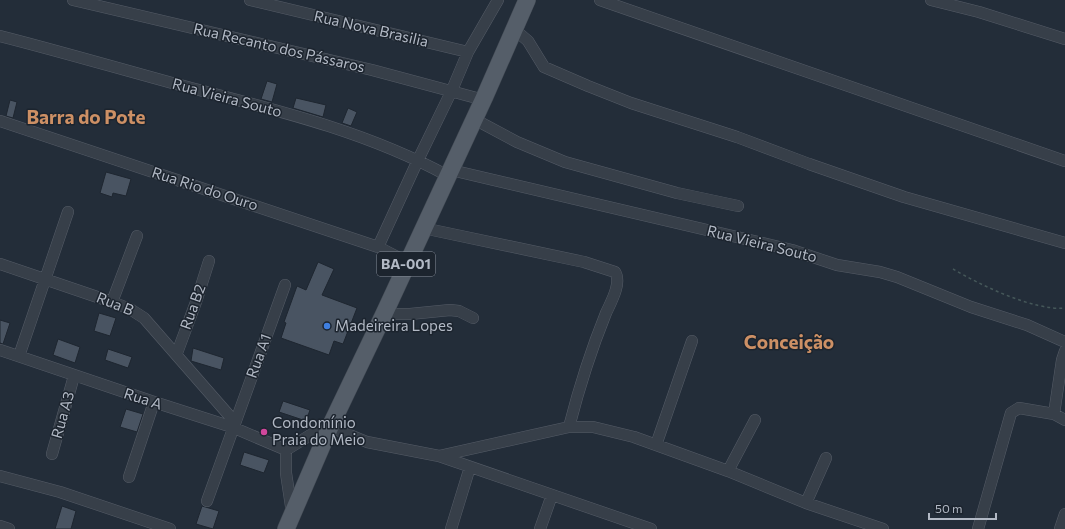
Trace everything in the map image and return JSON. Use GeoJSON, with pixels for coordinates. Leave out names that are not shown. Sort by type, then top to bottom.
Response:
{"type":"FeatureCollection","features":[{"type":"Feature","properties":{"kind":"main road","name":"BA-001"},"geometry":{"type":"LineString","coordinates":[[289,522],[330,426],[484,100],[527,0]]}},
{"type":"Feature","properties":{"kind":"street","name":"Rua Recanto dos Pássaros"},"geometry":{"type":"LineString","coordinates":[[73,0],[452,90],[484,100]]}},
{"type":"Feature","properties":{"kind":"street","name":"Rua Nova Brasilia"},"geometry":{"type":"LineString","coordinates":[[250,0],[468,52]]}},
{"type":"Feature","properties":{"kind":"street"},"geometry":{"type":"LineString","coordinates":[[378,247],[452,90],[468,52],[498,0]]}},
{"type":"Feature","properties":{"kind":"street"},"geometry":{"type":"LineString","coordinates":[[600,0],[1065,161]]}},
{"type":"Feature","properties":{"kind":"street"},"geometry":{"type":"LineString","coordinates":[[930,0],[980,12],[1065,39]]}},
{"type":"Feature","properties":{"kind":"street"},"geometry":{"type":"LineString","coordinates":[[514,29],[528,41],[544,67],[631,103],[723,132],[904,197],[1065,243]]}},
{"type":"Feature","properties":{"kind":"street","name":"Rua Vieira Souto"},"geometry":{"type":"LineString","coordinates":[[0,36],[298,117],[382,145],[450,173],[792,250],[837,265],[880,272],[913,283],[971,307],[1027,325],[1065,342]]}},
{"type":"Feature","properties":{"kind":"street"},"geometry":{"type":"LineString","coordinates":[[474,119],[513,140],[565,162],[677,193],[738,206]]}},
{"type":"Feature","properties":{"kind":"street","name":"Rua Rio do Ouro"},"geometry":{"type":"LineString","coordinates":[[0,121],[378,247],[407,262]]}},
{"type":"Feature","properties":{"kind":"street"},"geometry":{"type":"LineString","coordinates":[[19,356],[68,212]]}},
{"type":"Feature","properties":{"kind":"street"},"geometry":{"type":"LineString","coordinates":[[424,228],[577,260],[615,272],[618,279],[614,294],[588,359],[569,427]]}},
{"type":"Feature","properties":{"kind":"street"},"geometry":{"type":"LineString","coordinates":[[112,302],[137,236]]}},
{"type":"Feature","properties":{"kind":"street","name":"Rua B2"},"geometry":{"type":"LineString","coordinates":[[177,353],[209,261]]}},
{"type":"Feature","properties":{"kind":"street","name":"Rua B"},"geometry":{"type":"LineString","coordinates":[[0,264],[112,302],[130,309],[144,318],[177,353],[233,424]]}},
{"type":"Feature","properties":{"kind":"street","name":"Rua A1"},"geometry":{"type":"LineString","coordinates":[[207,501],[233,424],[285,285]]}},
{"type":"Feature","properties":{"kind":"street"},"geometry":{"type":"LineString","coordinates":[[384,314],[410,314],[450,310],[459,311],[473,318]]}},
{"type":"Feature","properties":{"kind":"street"},"geometry":{"type":"LineString","coordinates":[[656,445],[692,341]]}},
{"type":"Feature","properties":{"kind":"street","name":"Rua A"},"geometry":{"type":"LineString","coordinates":[[0,350],[154,402],[233,424],[286,450]]}},
{"type":"Feature","properties":{"kind":"street"},"geometry":{"type":"LineString","coordinates":[[1054,414],[1062,360],[1065,351]]}},
{"type":"Feature","properties":{"kind":"street","name":"Rua A3"},"geometry":{"type":"LineString","coordinates":[[52,454],[74,376]]}},
{"type":"Feature","properties":{"kind":"street"},"geometry":{"type":"LineString","coordinates":[[129,477],[154,402]]}},
{"type":"Feature","properties":{"kind":"street"},"geometry":{"type":"LineString","coordinates":[[978,529],[1011,413],[1019,408],[1054,414],[1065,420]]}},
{"type":"Feature","properties":{"kind":"street"},"geometry":{"type":"LineString","coordinates":[[728,471],[755,420]]}},
{"type":"Feature","properties":{"kind":"street"},"geometry":{"type":"LineString","coordinates":[[289,522],[286,450],[312,434],[330,426],[368,442],[439,456],[651,529]]}},
{"type":"Feature","properties":{"kind":"street"},"geometry":{"type":"LineString","coordinates":[[439,456],[569,427],[593,427],[634,437],[728,471],[806,503],[883,529]]}},
{"type":"Feature","properties":{"kind":"street"},"geometry":{"type":"LineString","coordinates":[[806,503],[826,458]]}},
{"type":"Feature","properties":{"kind":"street"},"geometry":{"type":"LineString","coordinates":[[451,529],[470,467]]}},
{"type":"Feature","properties":{"kind":"street"},"geometry":{"type":"LineString","coordinates":[[0,476],[66,494],[170,529]]}},
{"type":"Feature","properties":{"kind":"street"},"geometry":{"type":"LineString","coordinates":[[540,529],[552,495]]}},
{"type":"Feature","properties":{"kind":"street"},"geometry":{"type":"LineString","coordinates":[[1060,529],[1065,514]]}},
{"type":"Feature","properties":{"kind":"street"},"geometry":{"type":"LineString","coordinates":[[0,526],[9,529]]}},
{"type":"Feature","properties":{"kind":"path"},"geometry":{"type":"LineString","coordinates":[[953,269],[1006,294],[1052,310],[1065,308]]}},
{"type":"Feature","properties":{"kind":"building"},"geometry":{"type":"Polygon","coordinates":[[[267,81],[277,84],[272,102],[261,99],[267,81]]]}},
{"type":"Feature","properties":{"kind":"building"},"geometry":{"type":"Polygon","coordinates":[[[296,98],[326,105],[323,117],[293,108],[296,98]]]}},
{"type":"Feature","properties":{"kind":"building"},"geometry":{"type":"Polygon","coordinates":[[[10,100],[17,102],[13,118],[6,116],[10,100]]]}},
{"type":"Feature","properties":{"kind":"building"},"geometry":{"type":"Polygon","coordinates":[[[348,108],[357,112],[351,126],[342,123],[348,108]]]}},
{"type":"Feature","properties":{"kind":"building"},"geometry":{"type":"Polygon","coordinates":[[[106,172],[131,179],[126,196],[113,193],[112,197],[100,193],[106,172]]]}},
{"type":"Feature","properties":{"kind":"building"},"geometry":{"type":"Polygon","coordinates":[[[318,262],[334,269],[322,295],[357,308],[343,344],[334,341],[329,355],[281,338],[286,323],[284,322],[297,286],[306,290],[318,262]]]}},
{"type":"Feature","properties":{"kind":"building"},"geometry":{"type":"Polygon","coordinates":[[[99,313],[116,318],[110,336],[94,331],[99,313]]]}},
{"type":"Feature","properties":{"kind":"building"},"geometry":{"type":"Polygon","coordinates":[[[0,320],[10,323],[3,344],[0,343],[0,320]]]}},
{"type":"Feature","properties":{"kind":"building"},"geometry":{"type":"Polygon","coordinates":[[[58,339],[80,347],[75,363],[53,355],[58,339]]]}},
{"type":"Feature","properties":{"kind":"building"},"geometry":{"type":"Polygon","coordinates":[[[193,348],[224,358],[221,370],[191,361],[193,348]]]}},
{"type":"Feature","properties":{"kind":"building"},"geometry":{"type":"Polygon","coordinates":[[[108,349],[132,357],[128,368],[105,360],[108,349]]]}},
{"type":"Feature","properties":{"kind":"building"},"geometry":{"type":"Polygon","coordinates":[[[283,401],[310,410],[306,421],[279,412],[283,401]]]}},
{"type":"Feature","properties":{"kind":"building"},"geometry":{"type":"Polygon","coordinates":[[[126,409],[143,414],[137,432],[120,427],[126,409]]]}},
{"type":"Feature","properties":{"kind":"building"},"geometry":{"type":"Polygon","coordinates":[[[244,452],[269,460],[264,473],[240,465],[244,452]]]}},
{"type":"Feature","properties":{"kind":"building"},"geometry":{"type":"Polygon","coordinates":[[[62,506],[76,511],[71,529],[55,529],[62,506]]]}},
{"type":"Feature","properties":{"kind":"building"},"geometry":{"type":"Polygon","coordinates":[[[202,506],[219,511],[213,529],[196,524],[202,506]]]}},
{"type":"Feature","properties":{"kind":"place","name":"Madeireira Lopes"},"geometry":{"type":"Point","coordinates":[327,326]}},
{"type":"Feature","properties":{"kind":"place","name":"Condomínio Praia do Meio"},"geometry":{"type":"Point","coordinates":[264,432]}},
{"type":"Feature","properties":{"kind":"district","name":"Barra do Pote"},"geometry":{"type":"Point","coordinates":[86,117]}},
{"type":"Feature","properties":{"kind":"district","name":"Conceição"},"geometry":{"type":"Point","coordinates":[789,342]}}]}
